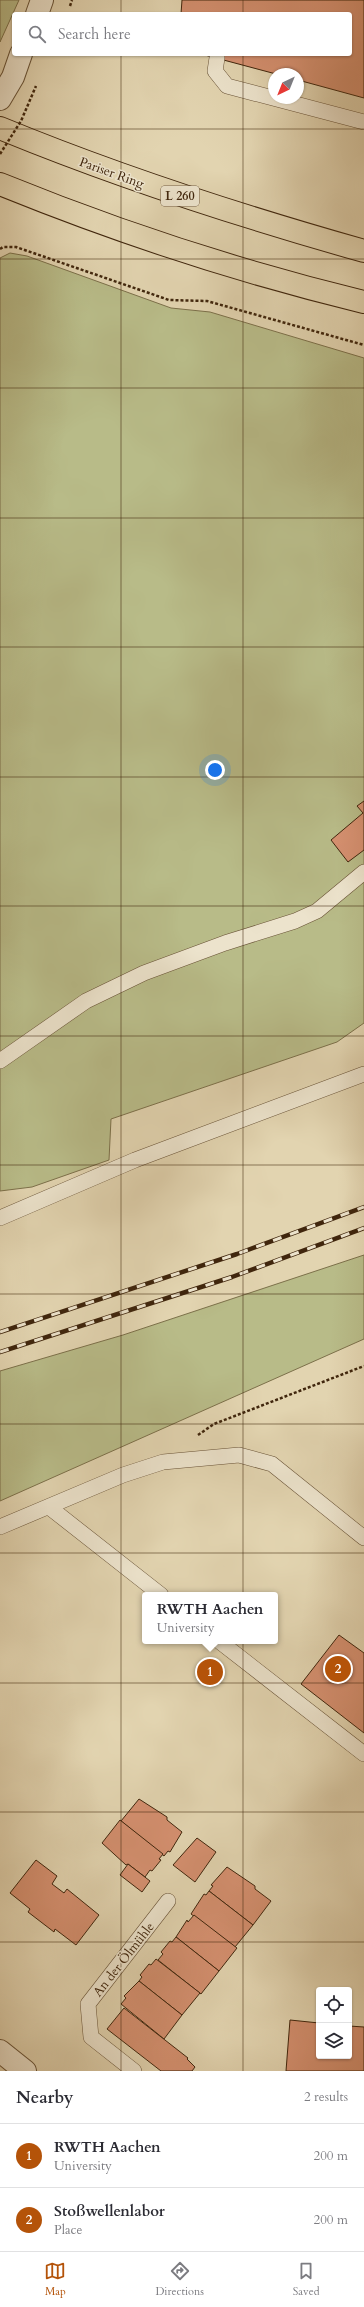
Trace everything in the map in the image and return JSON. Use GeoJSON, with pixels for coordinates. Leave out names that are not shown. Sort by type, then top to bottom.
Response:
{"type":"FeatureCollection","features":[{"type":"Feature","properties":{"kind":"highway","name":"Pariser Ring"},"geometry":{"type":"LineString","coordinates":[[0,128],[135,181],[288,230],[364,251]]}},
{"type":"Feature","properties":{"kind":"highway"},"geometry":{"type":"LineString","coordinates":[[0,184],[182,250],[305,288],[364,302]]}},
{"type":"Feature","properties":{"kind":"street"},"geometry":{"type":"LineString","coordinates":[[38,12],[42,0]]}},
{"type":"Feature","properties":{"kind":"street"},"geometry":{"type":"LineString","coordinates":[[0,99],[13,77],[20,56]]}},
{"type":"Feature","properties":{"kind":"street"},"geometry":{"type":"LineString","coordinates":[[0,2051],[25,2071]]}},
{"type":"Feature","properties":{"kind":"lane"},"geometry":{"type":"LineString","coordinates":[[218,58],[215,71],[227,86],[364,122]]}},
{"type":"Feature","properties":{"kind":"lane"},"geometry":{"type":"LineString","coordinates":[[0,1061],[86,1001],[144,973],[225,943],[295,921],[317,910],[364,872]]}},
{"type":"Feature","properties":{"kind":"lane"},"geometry":{"type":"LineString","coordinates":[[0,1218],[135,1160],[364,1074]]}},
{"type":"Feature","properties":{"kind":"lane"},"geometry":{"type":"LineString","coordinates":[[0,1527],[123,1475],[163,1462],[239,1456],[272,1464],[364,1538]]}},
{"type":"Feature","properties":{"kind":"lane"},"geometry":{"type":"LineString","coordinates":[[49,1507],[157,1592]]}},
{"type":"Feature","properties":{"kind":"lane"},"geometry":{"type":"LineString","coordinates":[[223,1644],[364,1754]]}},
{"type":"Feature","properties":{"kind":"lane","name":"An der Ölmühle"},"geometry":{"type":"LineString","coordinates":[[134,2071],[91,2037],[88,2004],[168,1902]]}},
{"type":"Feature","properties":{"kind":"path"},"geometry":{"type":"LineString","coordinates":[[0,154],[21,120],[36,86]]}},
{"type":"Feature","properties":{"kind":"path"},"geometry":{"type":"LineString","coordinates":[[0,249],[3,247],[16,247],[169,300],[207,300],[364,345]]}},
{"type":"Feature","properties":{"kind":"path"},"geometry":{"type":"LineString","coordinates":[[195,1437],[214,1424],[364,1366]]}},
{"type":"Feature","properties":{"kind":"green space"},"geometry":{"type":"Polygon","coordinates":[[[0,0],[19,0],[14,12],[12,12],[12,15],[0,42],[0,0]]]}},
{"type":"Feature","properties":{"kind":"green space"},"geometry":{"type":"Polygon","coordinates":[[[10,253],[27,256],[171,308],[210,312],[364,358],[364,1023],[337,1042],[111,1119],[109,1160],[32,1187],[0,1191],[0,258],[10,253]]]}},
{"type":"Feature","properties":{"kind":"green space"},"geometry":{"type":"Polygon","coordinates":[[[364,1255],[364,1339],[0,1501],[0,1371],[123,1335],[364,1255]]]}},
{"type":"Feature","properties":{"kind":"building"},"geometry":{"type":"Polygon","coordinates":[[[182,0],[364,0],[364,98],[304,82],[304,68],[268,68],[268,72],[208,56],[352,56],[352,12],[181,12],[182,0]]]}},
{"type":"Feature","properties":{"kind":"building"},"geometry":{"type":"Polygon","coordinates":[[[364,801],[364,850],[348,862],[331,840],[363,813],[357,806],[364,801]]]}},
{"type":"Feature","properties":{"kind":"building"},"geometry":{"type":"Polygon","coordinates":[[[339,1635],[364,1653],[364,1733],[301,1684],[339,1635]]]}},
{"type":"Feature","properties":{"kind":"building"},"geometry":{"type":"Polygon","coordinates":[[[139,1799],[167,1817],[167,1820],[182,1832],[170,1852],[168,1851],[164,1856],[121,1821],[139,1799]]]}},
{"type":"Feature","properties":{"kind":"building"},"geometry":{"type":"Polygon","coordinates":[[[120,1820],[163,1854],[159,1859],[161,1860],[145,1877],[128,1864],[126,1865],[102,1843],[120,1820]]]}},
{"type":"Feature","properties":{"kind":"building"},"geometry":{"type":"Polygon","coordinates":[[[197,1838],[216,1852],[195,1882],[173,1865],[197,1838]]]}},
{"type":"Feature","properties":{"kind":"building"},"geometry":{"type":"Polygon","coordinates":[[[36,1860],[57,1876],[52,1884],[64,1893],[67,1889],[99,1915],[76,1945],[55,1929],[54,1932],[28,1912],[30,1909],[10,1893],[36,1860]]]}},
{"type":"Feature","properties":{"kind":"building"},"geometry":{"type":"Polygon","coordinates":[[[128,1864],[150,1881],[142,1892],[120,1875],[128,1864]]]}},
{"type":"Feature","properties":{"kind":"building"},"geometry":{"type":"Polygon","coordinates":[[[227,1867],[255,1886],[255,1889],[271,1901],[253,1925],[209,1891],[213,1886],[211,1885],[227,1867]]]}},
{"type":"Feature","properties":{"kind":"building"},"geometry":{"type":"Polygon","coordinates":[[[209,1891],[253,1925],[235,1947],[191,1914],[204,1894],[206,1895],[209,1891]]]}},
{"type":"Feature","properties":{"kind":"building"},"geometry":{"type":"Polygon","coordinates":[[[194,1915],[237,1948],[219,1971],[176,1937],[187,1920],[188,1922],[194,1915]]]}},
{"type":"Feature","properties":{"kind":"building"},"geometry":{"type":"Polygon","coordinates":[[[176,1937],[219,1971],[201,1994],[158,1960],[163,1954],[161,1952],[170,1941],[172,1942],[176,1937]]]}},
{"type":"Feature","properties":{"kind":"building"},"geometry":{"type":"Polygon","coordinates":[[[156,1959],[200,1993],[182,2015],[139,1981],[142,1977],[140,1975],[149,1964],[151,1965],[156,1959]]]}},
{"type":"Feature","properties":{"kind":"building"},"geometry":{"type":"Polygon","coordinates":[[[139,1981],[182,2015],[164,2039],[121,2004],[126,1998],[124,1996],[139,1981]]]}},
{"type":"Feature","properties":{"kind":"building"},"geometry":{"type":"Polygon","coordinates":[[[124,2008],[188,2058],[187,2059],[195,2067],[192,2071],[161,2071],[107,2029],[124,2008]]]}},
{"type":"Feature","properties":{"kind":"building"},"geometry":{"type":"Polygon","coordinates":[[[290,2020],[316,2023],[316,2059],[352,2059],[352,2026],[364,2027],[364,2071],[286,2071],[290,2020]]]}},
{"type":"Feature","properties":{"kind":"railway"},"geometry":{"type":"LineString","coordinates":[[0,1332],[237,1254],[364,1207]]}},
{"type":"Feature","properties":{"kind":"railway"},"geometry":{"type":"LineString","coordinates":[[0,1352],[232,1277],[364,1228]]}},
{"type":"Feature","properties":{"kind":"place","name":"Stoßwellenlabor"},"geometry":{"type":"Point","coordinates":[338,1669]}},
{"type":"Feature","properties":{"kind":"place","name":"RWTH Aachen"},"geometry":{"type":"Point","coordinates":[210,1672]}}]}
